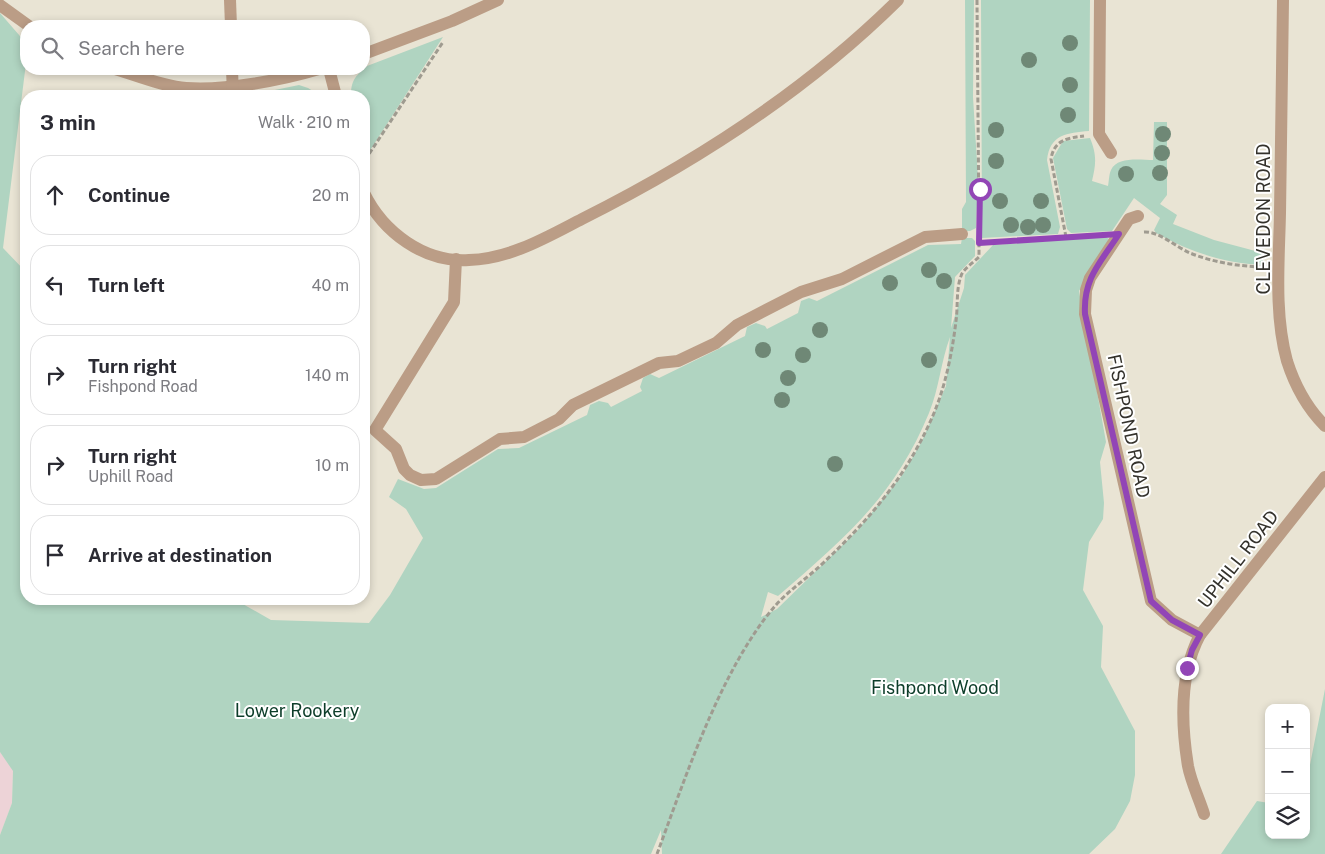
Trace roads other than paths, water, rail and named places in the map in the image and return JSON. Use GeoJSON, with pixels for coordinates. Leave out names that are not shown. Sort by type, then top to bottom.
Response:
{"type":"FeatureCollection","features":[{"type":"Feature","properties":{"kind":"street"},"geometry":{"type":"LineString","coordinates":[[230,0],[230,20]]}},
{"type":"Feature","properties":{"kind":"street"},"geometry":{"type":"LineString","coordinates":[[370,52],[452,21],[498,0]]}},
{"type":"Feature","properties":{"kind":"street"},"geometry":{"type":"LineString","coordinates":[[370,202],[383,223],[399,237],[420,249],[456,259],[484,259],[504,255],[525,247],[615,203],[663,176],[745,124],[785,95],[898,0]]}},
{"type":"Feature","properties":{"kind":"street"},"geometry":{"type":"LineString","coordinates":[[1100,0],[1099,134],[1111,153]]}},
{"type":"Feature","properties":{"kind":"street","name":"CLEVEDON ROAD"},"geometry":{"type":"LineString","coordinates":[[1283,0],[1279,269],[1282,330],[1287,360],[1306,404],[1325,426]]}},
{"type":"Feature","properties":{"kind":"street"},"geometry":{"type":"LineString","coordinates":[[0,5],[21,20]]}},
{"type":"Feature","properties":{"kind":"street"},"geometry":{"type":"LineString","coordinates":[[130,75],[167,90]]}},
{"type":"Feature","properties":{"kind":"street"},"geometry":{"type":"LineString","coordinates":[[232,75],[233,90]]}},
{"type":"Feature","properties":{"kind":"street"},"geometry":{"type":"LineString","coordinates":[[175,90],[186,88],[233,90],[297,75]]}},
{"type":"Feature","properties":{"kind":"street"},"geometry":{"type":"LineString","coordinates":[[331,75],[334,90]]}},
{"type":"Feature","properties":{"kind":"street","name":"FISHPOND ROAD"},"geometry":{"type":"LineString","coordinates":[[1138,216],[1129,219],[1090,278],[1086,290],[1085,314],[1151,601],[1172,620],[1200,635]]}},
{"type":"Feature","properties":{"kind":"street"},"geometry":{"type":"LineString","coordinates":[[456,259],[454,302],[374,430],[396,449],[404,470],[421,480],[436,479],[500,439],[524,437],[560,419],[573,405],[659,363],[678,361],[716,342],[737,325],[801,292],[842,280],[925,236],[962,234]]}},
{"type":"Feature","properties":{"kind":"street","name":"UPHILL ROAD"},"geometry":{"type":"LineString","coordinates":[[1204,814],[1189,768],[1184,724],[1187,668],[1192,650],[1200,635],[1325,477]]}},
{"type":"Feature","properties":{"kind":"park label","name":"Fishpond Wood"},"geometry":{"type":"Point","coordinates":[935,687]}},
{"type":"Feature","properties":{"kind":"park label","name":"Lower Rookery"},"geometry":{"type":"Point","coordinates":[297,710]}}]}
